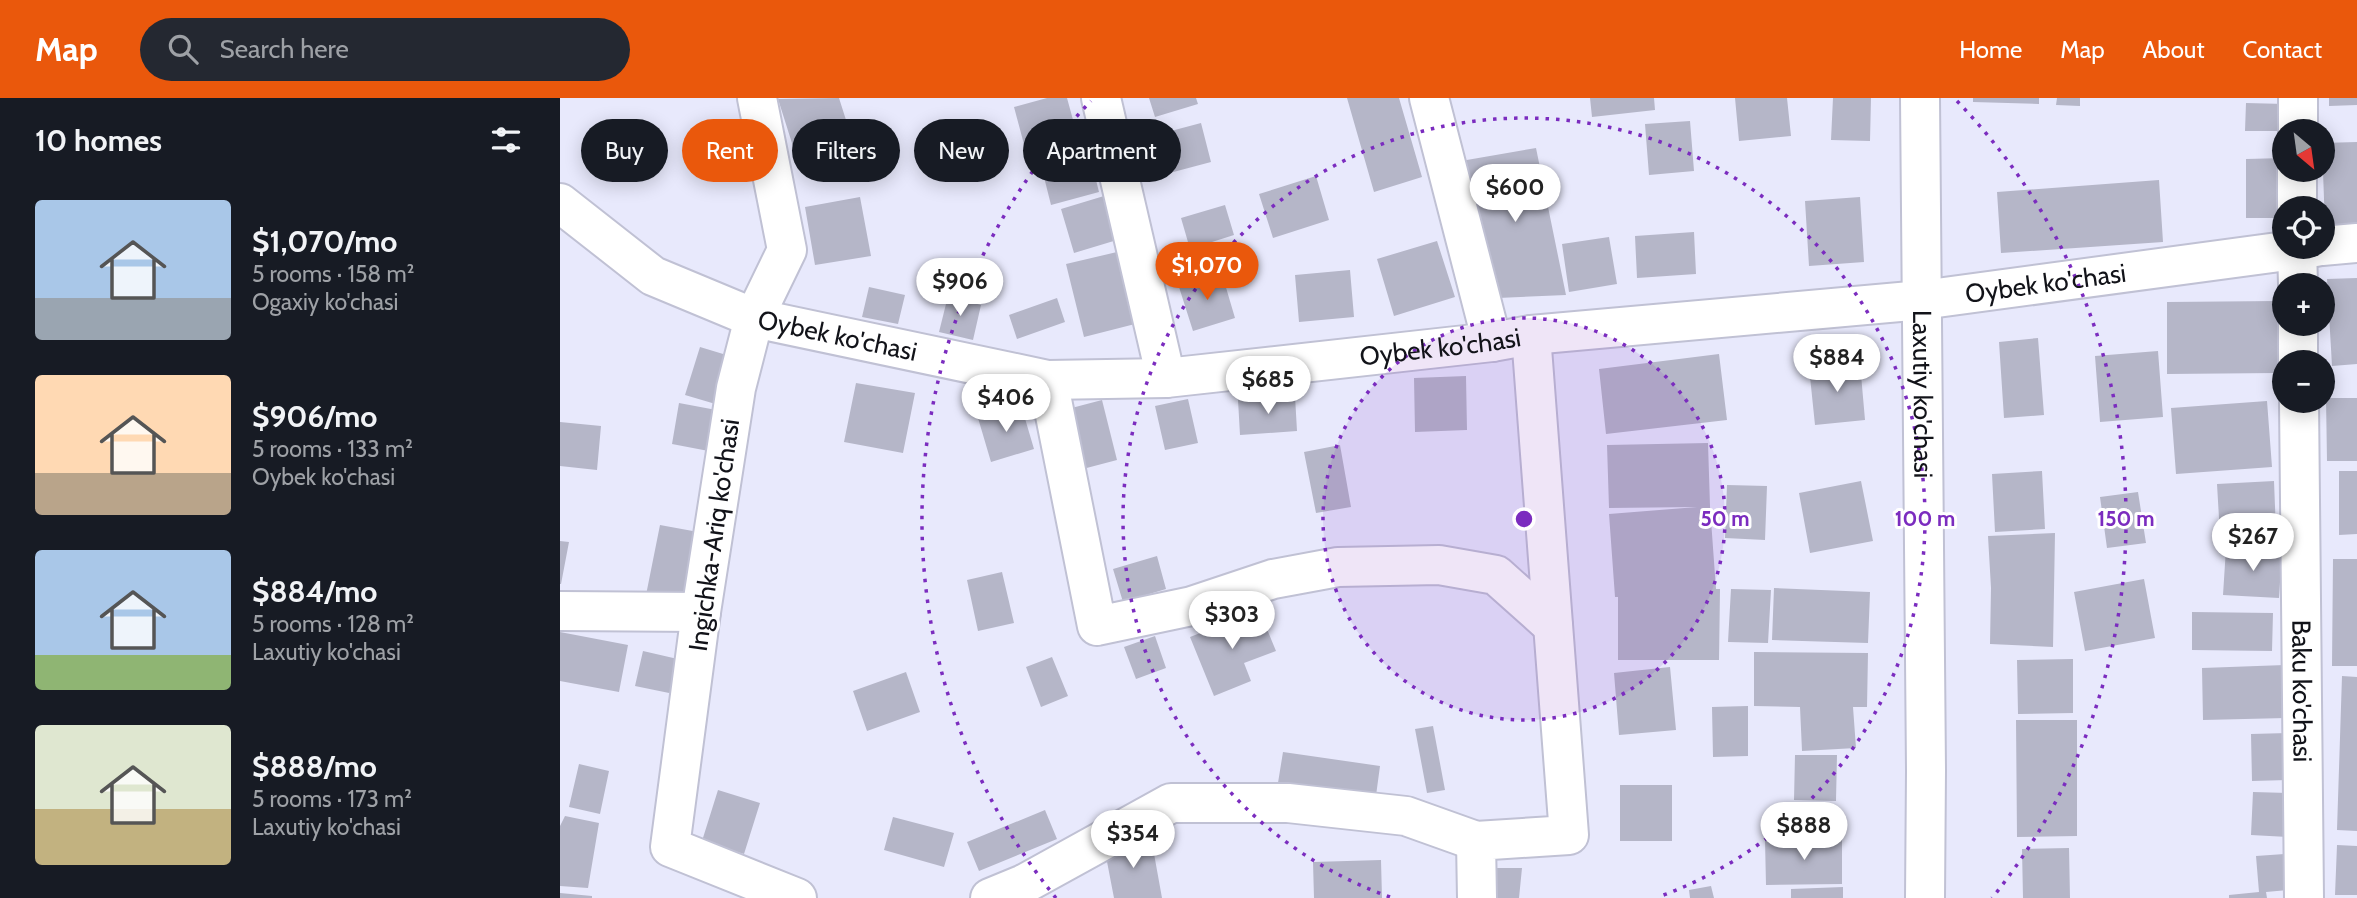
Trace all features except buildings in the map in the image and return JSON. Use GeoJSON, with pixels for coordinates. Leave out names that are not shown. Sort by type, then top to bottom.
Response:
{"type":"FeatureCollection","features":[{"type":"Feature","properties":{"kind":"street","name":"Ingichka-Ariq ko'chasi"},"geometry":{"type":"LineString","coordinates":[[757,98],[787,250],[754,318],[736,388],[701,612],[670,847],[797,898]]}},
{"type":"Feature","properties":{"kind":"street"},"geometry":{"type":"LineString","coordinates":[[1101,98],[1166,378]]}},
{"type":"Feature","properties":{"kind":"street"},"geometry":{"type":"LineString","coordinates":[[1429,98],[1492,341]]}},
{"type":"Feature","properties":{"kind":"street","name":"Laxutiy ko'chasi"},"geometry":{"type":"LineString","coordinates":[[1920,98],[1925,898]]}},
{"type":"Feature","properties":{"kind":"street"},"geometry":{"type":"LineString","coordinates":[[2298,98],[2298,119]]}},
{"type":"Feature","properties":{"kind":"street","name":"Oybek ko'chasi"},"geometry":{"type":"LineString","coordinates":[[560,203],[653,276],[754,318],[1048,380],[1166,378],[1531,335],[1922,300],[2272,259]]}},
{"type":"Feature","properties":{"kind":"street","name":"Oybek ko'chasi"},"geometry":{"type":"LineString","coordinates":[[2335,248],[2357,243]]}},
{"type":"Feature","properties":{"kind":"street"},"geometry":{"type":"LineString","coordinates":[[990,898],[1024,884],[1171,803],[1288,803],[1406,816],[1476,841],[1569,835],[1531,335]]}},
{"type":"Feature","properties":{"kind":"street"},"geometry":{"type":"LineString","coordinates":[[1048,380],[1097,626],[1192,606],[1273,579],[1325,569],[1439,565],[1496,575],[1553,626]]}},
{"type":"Feature","properties":{"kind":"street","name":"Baku ko'chasi"},"geometry":{"type":"LineString","coordinates":[[2299,413],[2304,898]]}},
{"type":"Feature","properties":{"kind":"street"},"geometry":{"type":"LineString","coordinates":[[560,611],[701,612]]}},
{"type":"Feature","properties":{"kind":"street"},"geometry":{"type":"LineString","coordinates":[[1476,841],[1476,898]]}}]}
